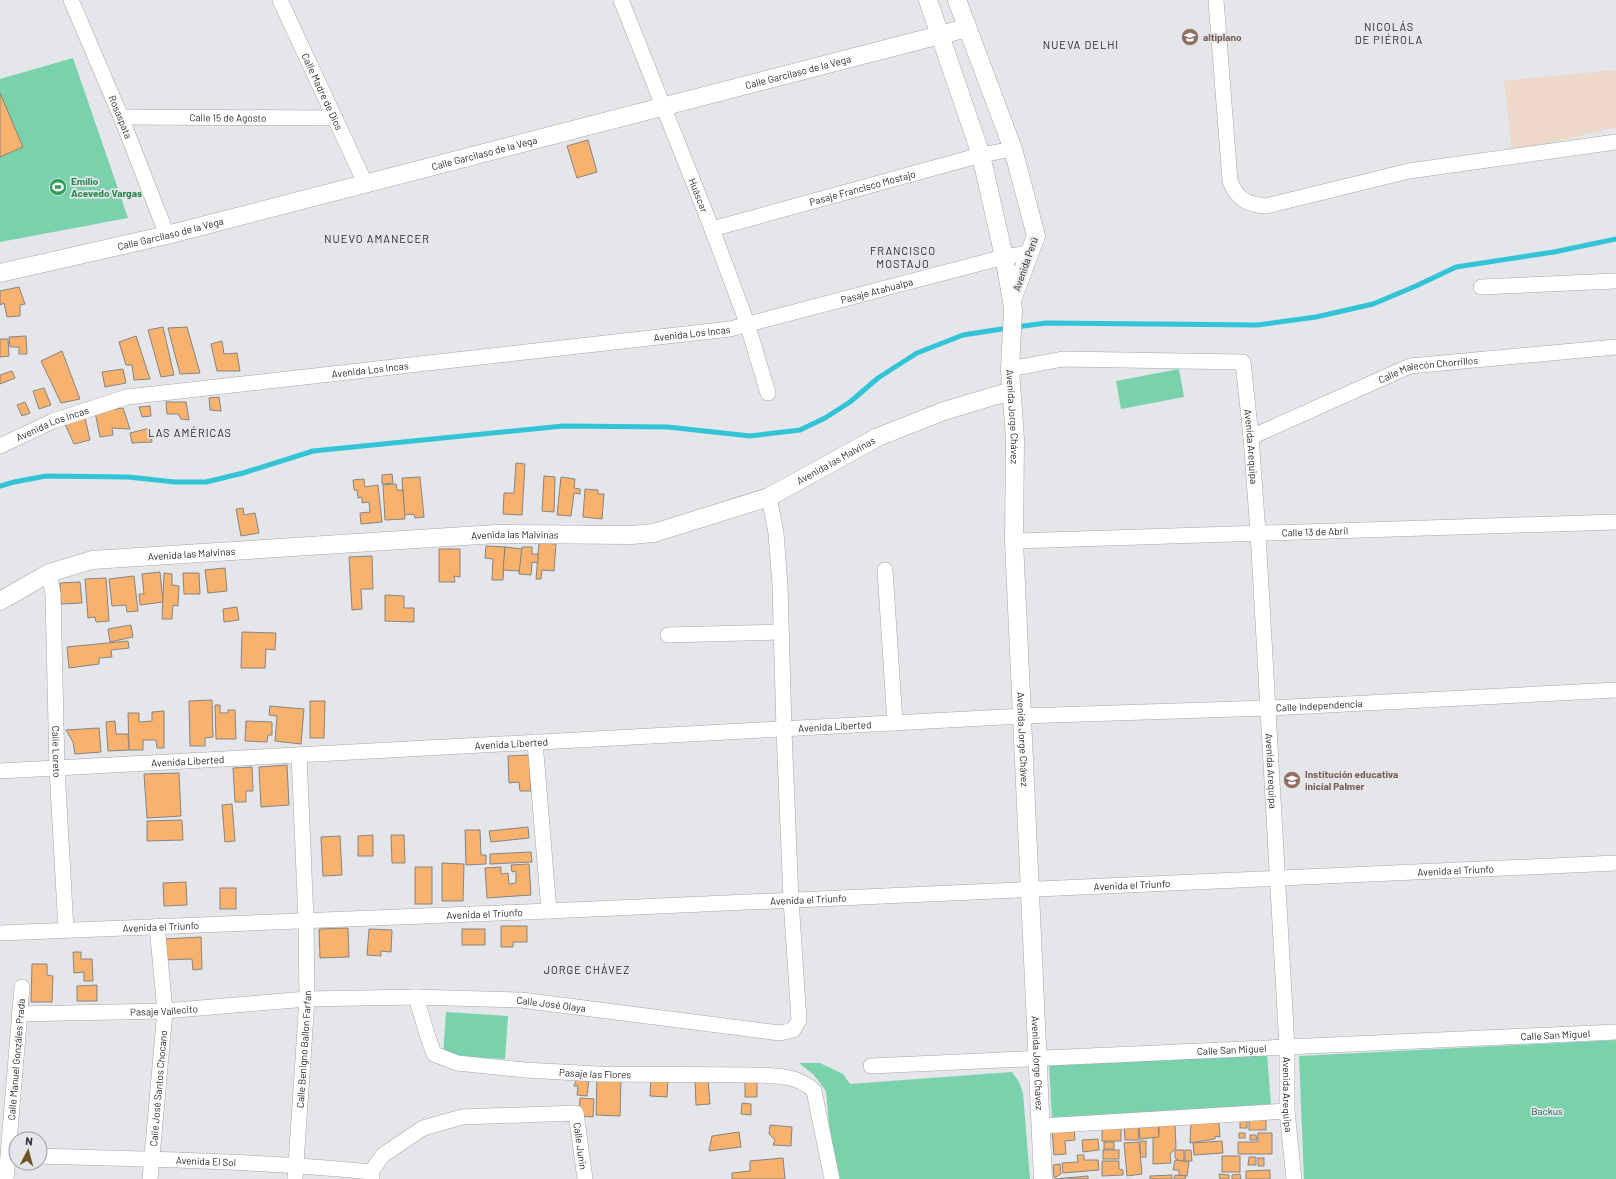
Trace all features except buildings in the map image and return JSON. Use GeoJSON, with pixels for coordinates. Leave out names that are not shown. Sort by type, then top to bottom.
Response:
{"type":"FeatureCollection","features":[{"type":"Feature","properties":{"kind":"street","name":"Rosaspata"},"geometry":{"type":"LineString","coordinates":[[71,0],[121,117],[167,235]]}},
{"type":"Feature","properties":{"kind":"street","name":"Calle Madre de Dios"},"geometry":{"type":"LineString","coordinates":[[280,0],[365,183]]}},
{"type":"Feature","properties":{"kind":"street","name":"Huáscar"},"geometry":{"type":"LineString","coordinates":[[621,0],[712,229],[747,323],[768,393]]}},
{"type":"Feature","properties":{"kind":"street","name":"Avenida Perú"},"geometry":{"type":"LineString","coordinates":[[928,0],[980,155],[1004,257],[1012,306]]}},
{"type":"Feature","properties":{"kind":"street","name":"Avenida Perú"},"geometry":{"type":"LineString","coordinates":[[957,0],[1013,149],[1036,236],[1012,306]]}},
{"type":"Feature","properties":{"kind":"street"},"geometry":{"type":"LineString","coordinates":[[1216,0],[1230,181],[1234,190],[1247,203],[1266,206],[1409,171],[1616,142]]}},
{"type":"Feature","properties":{"kind":"street","name":"Calle Garcilaso de la Vega"},"geometry":{"type":"LineString","coordinates":[[0,273],[167,235],[967,28]]}},
{"type":"Feature","properties":{"kind":"street","name":"Calle 15 de Agosto"},"geometry":{"type":"LineString","coordinates":[[121,117],[335,118]]}},
{"type":"Feature","properties":{"kind":"street","name":"Pasaje Francisco Mostajo"},"geometry":{"type":"LineString","coordinates":[[712,229],[980,155],[1013,149]]}},
{"type":"Feature","properties":{"kind":"street","name":"Pasaje Atahualpa"},"geometry":{"type":"LineString","coordinates":[[747,323],[1004,257],[1030,253]]}},
{"type":"Feature","properties":{"kind":"street"},"geometry":{"type":"LineString","coordinates":[[1481,287],[1616,281]]}},
{"type":"Feature","properties":{"kind":"street","name":"Avenida Jorge Chávez"},"geometry":{"type":"LineString","coordinates":[[1012,306],[1011,391],[1015,440],[1014,541],[1043,1179]]}},
{"type":"Feature","properties":{"kind":"street","name":"Avenida Los Incas"},"geometry":{"type":"LineString","coordinates":[[0,446],[53,421],[127,397],[730,329],[747,323]]}},
{"type":"Feature","properties":{"kind":"street","name":"Calle Malecón Chorrillos"},"geometry":{"type":"LineString","coordinates":[[1251,437],[1410,366],[1616,347]]}},
{"type":"Feature","properties":{"kind":"street","name":"Avenida Arequipa"},"geometry":{"type":"LineString","coordinates":[[1011,362],[1063,359],[1243,362],[1251,437],[1258,533],[1278,878],[1286,1047],[1287,1111],[1294,1179]]}},
{"type":"Feature","properties":{"kind":"street","name":"Avenida las Malvinas"},"geometry":{"type":"LineString","coordinates":[[0,601],[49,573],[92,560],[496,534],[631,535],[654,533],[769,497],[878,437],[944,411],[1011,391]]}},
{"type":"Feature","properties":{"kind":"street"},"geometry":{"type":"LineString","coordinates":[[769,497],[776,533],[780,585],[791,900]]}},
{"type":"Feature","properties":{"kind":"street","name":"Calle 13 de Abril"},"geometry":{"type":"LineString","coordinates":[[1014,541],[1616,522]]}},
{"type":"Feature","properties":{"kind":"street"},"geometry":{"type":"LineString","coordinates":[[885,570],[895,722]]}},
{"type":"Feature","properties":{"kind":"street","name":"Calle Loreto"},"geometry":{"type":"LineString","coordinates":[[49,573],[53,594],[56,768],[66,930]]}},
{"type":"Feature","properties":{"kind":"street"},"geometry":{"type":"LineString","coordinates":[[668,635],[781,632]]}},
{"type":"Feature","properties":{"kind":"street","name":"Calle Independencia"},"geometry":{"type":"LineString","coordinates":[[1022,716],[1268,708],[1616,690]]}},
{"type":"Feature","properties":{"kind":"street","name":"Avenida Liberted"},"geometry":{"type":"LineString","coordinates":[[0,771],[1022,716]]}},
{"type":"Feature","properties":{"kind":"street"},"geometry":{"type":"LineString","coordinates":[[535,742],[549,911]]}},
{"type":"Feature","properties":{"kind":"street","name":"Calle Benigno Ballon Farfan"},"geometry":{"type":"LineString","coordinates":[[296,1173],[307,999],[306,920],[299,754]]}},
{"type":"Feature","properties":{"kind":"street","name":"Avenida el Triunfo"},"geometry":{"type":"LineString","coordinates":[[0,933],[549,911],[1616,863]]}},
{"type":"Feature","properties":{"kind":"street","name":"Calle José Olaya"},"geometry":{"type":"LineString","coordinates":[[307,999],[416,997],[521,1000],[780,1033],[793,1030],[799,1020],[791,900]]}},
{"type":"Feature","properties":{"kind":"street","name":"Calle José Santos Chocano"},"geometry":{"type":"LineString","coordinates":[[150,1179],[165,1011],[156,926]]}},
{"type":"Feature","properties":{"kind":"street","name":"Calle Manuel Gonzáles Prada"},"geometry":{"type":"LineString","coordinates":[[10,1131],[22,987]]}},
{"type":"Feature","properties":{"kind":"street","name":"Pasaje las Flores"},"geometry":{"type":"LineString","coordinates":[[416,997],[426,1034],[434,1054],[457,1063],[525,1070],[597,1074],[778,1076],[795,1079],[807,1084],[814,1091],[832,1179]]}},
{"type":"Feature","properties":{"kind":"street","name":"Pasaje Vallecito"},"geometry":{"type":"LineString","coordinates":[[19,1014],[165,1011],[307,999]]}},
{"type":"Feature","properties":{"kind":"street","name":"Calle San Miguel"},"geometry":{"type":"LineString","coordinates":[[871,1066],[1616,1032]]}},
{"type":"Feature","properties":{"kind":"street"},"geometry":{"type":"LineString","coordinates":[[1041,1126],[1287,1111]]}},
{"type":"Feature","properties":{"kind":"street","name":"Calle Junin"},"geometry":{"type":"LineString","coordinates":[[371,1176],[383,1155],[424,1128],[462,1117],[576,1113],[585,1179]]}},
{"type":"Feature","properties":{"kind":"street","name":"Calle Manuel Gonzáles Prada"},"geometry":{"type":"LineString","coordinates":[[6,1179],[8,1154]]}},
{"type":"Feature","properties":{"kind":"street","name":"Avenida El Sol"},"geometry":{"type":"LineString","coordinates":[[48,1156],[152,1159],[296,1173],[371,1176]]}},
{"type":"Feature","properties":{"kind":"shaded area"},"geometry":{"type":"Polygon","coordinates":[[[1616,70],[1616,127],[1512,152],[1504,81],[1616,70]]]}},
{"type":"Feature","properties":{"kind":"green space"},"geometry":{"type":"Polygon","coordinates":[[[73,58],[128,218],[0,242],[0,79],[73,58]]]}},
{"type":"Feature","properties":{"kind":"green space"},"geometry":{"type":"Polygon","coordinates":[[[1179,369],[1184,397],[1121,409],[1116,381],[1179,369]]]}},
{"type":"Feature","properties":{"kind":"green space"},"geometry":{"type":"Polygon","coordinates":[[[446,1012],[508,1016],[505,1059],[443,1056],[446,1012]]]}},
{"type":"Feature","properties":{"kind":"green space","name":"Backus"},"geometry":{"type":"Polygon","coordinates":[[[1616,1040],[1616,1179],[1304,1179],[1299,1056],[1616,1040]]]}},
{"type":"Feature","properties":{"kind":"green space"},"geometry":{"type":"Polygon","coordinates":[[[1267,1053],[1271,1104],[1052,1120],[1049,1063],[1267,1053]]]}},
{"type":"Feature","properties":{"kind":"green space"},"geometry":{"type":"Polygon","coordinates":[[[799,1063],[820,1063],[843,1074],[850,1084],[1012,1072],[1019,1082],[1023,1093],[1030,1179],[834,1179],[826,1091],[814,1075],[799,1063]]]}},
{"type":"Feature","properties":{"kind":"waterway"},"geometry":{"type":"LineString","coordinates":[[1016,327],[1046,323],[1258,325],[1316,317],[1373,304],[1456,267],[1554,252],[1616,239]]}},
{"type":"Feature","properties":{"kind":"waterway"},"geometry":{"type":"LineString","coordinates":[[0,486],[46,476],[128,477],[175,482],[206,482],[243,473],[313,451],[563,426],[668,427],[750,436],[800,430],[825,418],[850,402],[878,378],[917,353],[963,335],[1008,328]]}},
{"type":"Feature","properties":{"kind":"place","name":"altiplano"},"geometry":{"type":"Point","coordinates":[1190,37]}},
{"type":"Feature","properties":{"kind":"place","name":"Emilio Acevedo Vargas"},"geometry":{"type":"Point","coordinates":[58,187]}},
{"type":"Feature","properties":{"kind":"place","name":"Institución educativa inicial Palmer"},"geometry":{"type":"Point","coordinates":[1292,780]}},
{"type":"Feature","properties":{"kind":"district","name":"NICOLÁS DE PIÉROLA"},"geometry":{"type":"Point","coordinates":[1389,33]}},
{"type":"Feature","properties":{"kind":"district","name":"NUEVA DELHI"},"geometry":{"type":"Point","coordinates":[1081,45]}},
{"type":"Feature","properties":{"kind":"district","name":"NUEVO AMANECER"},"geometry":{"type":"Point","coordinates":[377,239]}},
{"type":"Feature","properties":{"kind":"district","name":"FRANCISCO MOSTAJO"},"geometry":{"type":"Point","coordinates":[903,257]}},
{"type":"Feature","properties":{"kind":"district","name":"LAS AMÉRICAS"},"geometry":{"type":"Point","coordinates":[190,433]}},
{"type":"Feature","properties":{"kind":"district","name":"JORGE CHÁVEZ"},"geometry":{"type":"Point","coordinates":[587,970]}}]}
